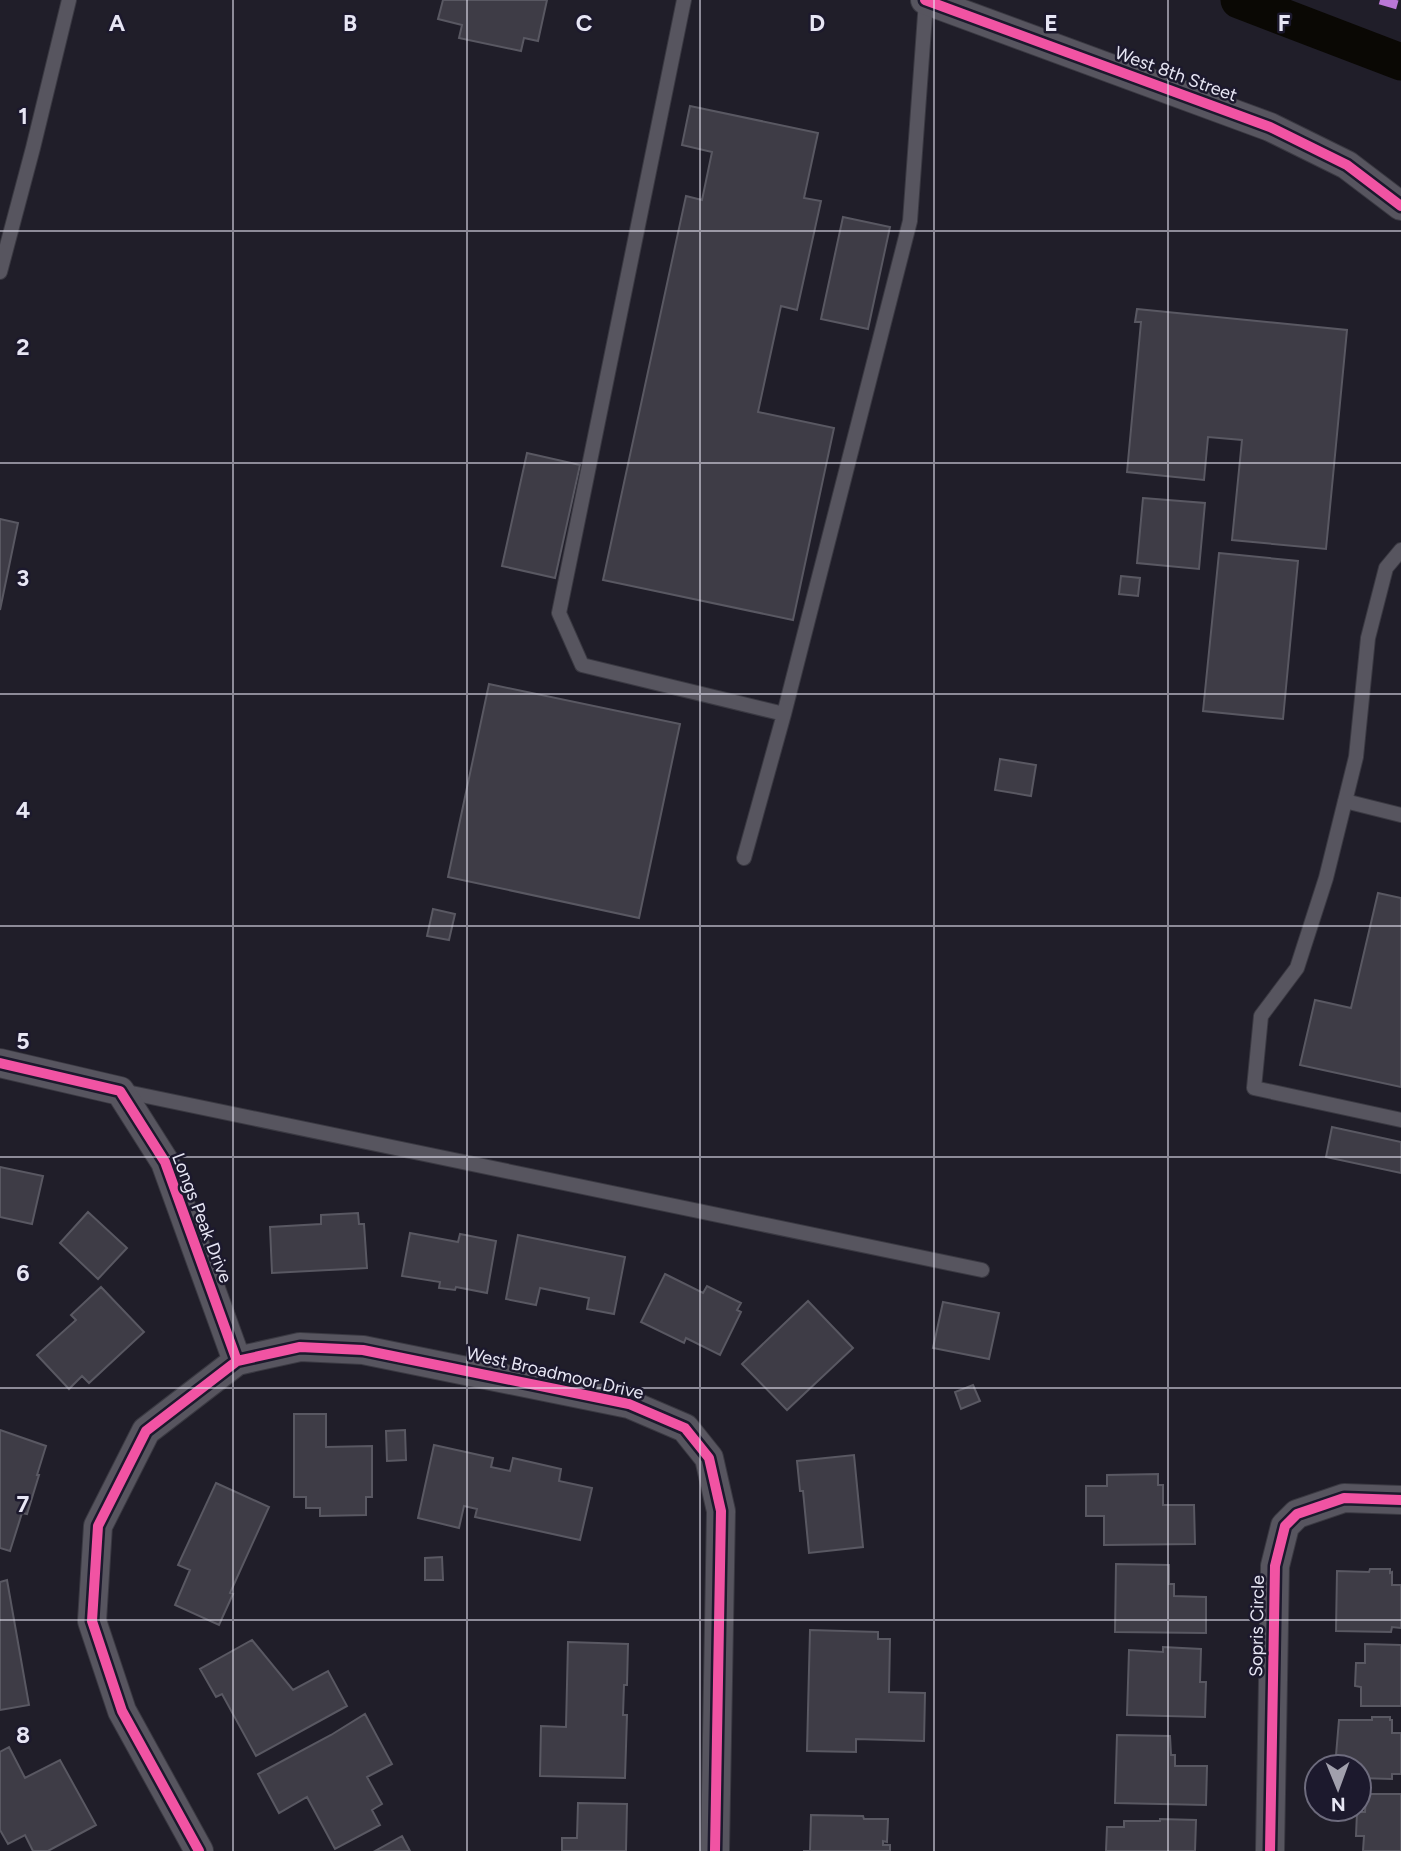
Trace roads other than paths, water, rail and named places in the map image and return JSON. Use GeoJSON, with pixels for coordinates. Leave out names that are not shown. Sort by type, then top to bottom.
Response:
{"type":"FeatureCollection","features":[{"type":"Feature","properties":{"kind":"street","name":"West 8th Street"},"geometry":{"type":"LineString","coordinates":[[926,0],[1270,127],[1347,165],[1401,206]]}},
{"type":"Feature","properties":{"kind":"street"},"geometry":{"type":"LineString","coordinates":[[0,1063],[120,1091]]}},
{"type":"Feature","properties":{"kind":"street","name":"Longs Peak Drive"},"geometry":{"type":"LineString","coordinates":[[120,1091],[165,1163],[237,1361]]}},
{"type":"Feature","properties":{"kind":"street","name":"West Broadmoor Drive"},"geometry":{"type":"LineString","coordinates":[[237,1361],[300,1347],[363,1350],[629,1404],[685,1428],[709,1458],[721,1511],[715,1851]]}},
{"type":"Feature","properties":{"kind":"street"},"geometry":{"type":"LineString","coordinates":[[199,1851],[122,1711],[92,1621],[98,1526],[146,1431],[237,1361]]}},
{"type":"Feature","properties":{"kind":"street","name":"Sopris Circle"},"geometry":{"type":"LineString","coordinates":[[1270,1851],[1275,1566],[1285,1526],[1297,1514],[1344,1498],[1401,1500]]}},
{"type":"Feature","properties":{"kind":"lane"},"geometry":{"type":"LineString","coordinates":[[0,272],[69,0]]}},
{"type":"Feature","properties":{"kind":"lane"},"geometry":{"type":"LineString","coordinates":[[684,0],[559,613],[582,665],[784,714]]}},
{"type":"Feature","properties":{"kind":"lane"},"geometry":{"type":"LineString","coordinates":[[744,858],[784,714],[910,221],[926,0]]}},
{"type":"Feature","properties":{"kind":"lane"},"geometry":{"type":"LineString","coordinates":[[1401,550],[1387,568],[1368,638],[1356,757],[1326,878],[1297,968],[1261,1016],[1254,1088],[1401,1119]]}},
{"type":"Feature","properties":{"kind":"lane"},"geometry":{"type":"LineString","coordinates":[[1345,801],[1401,815]]}},
{"type":"Feature","properties":{"kind":"lane"},"geometry":{"type":"LineString","coordinates":[[120,1091],[982,1270]]}},
{"type":"Feature","properties":{"kind":"waterway"},"geometry":{"type":"LineString","coordinates":[[1239,0],[1401,62]]}}]}
